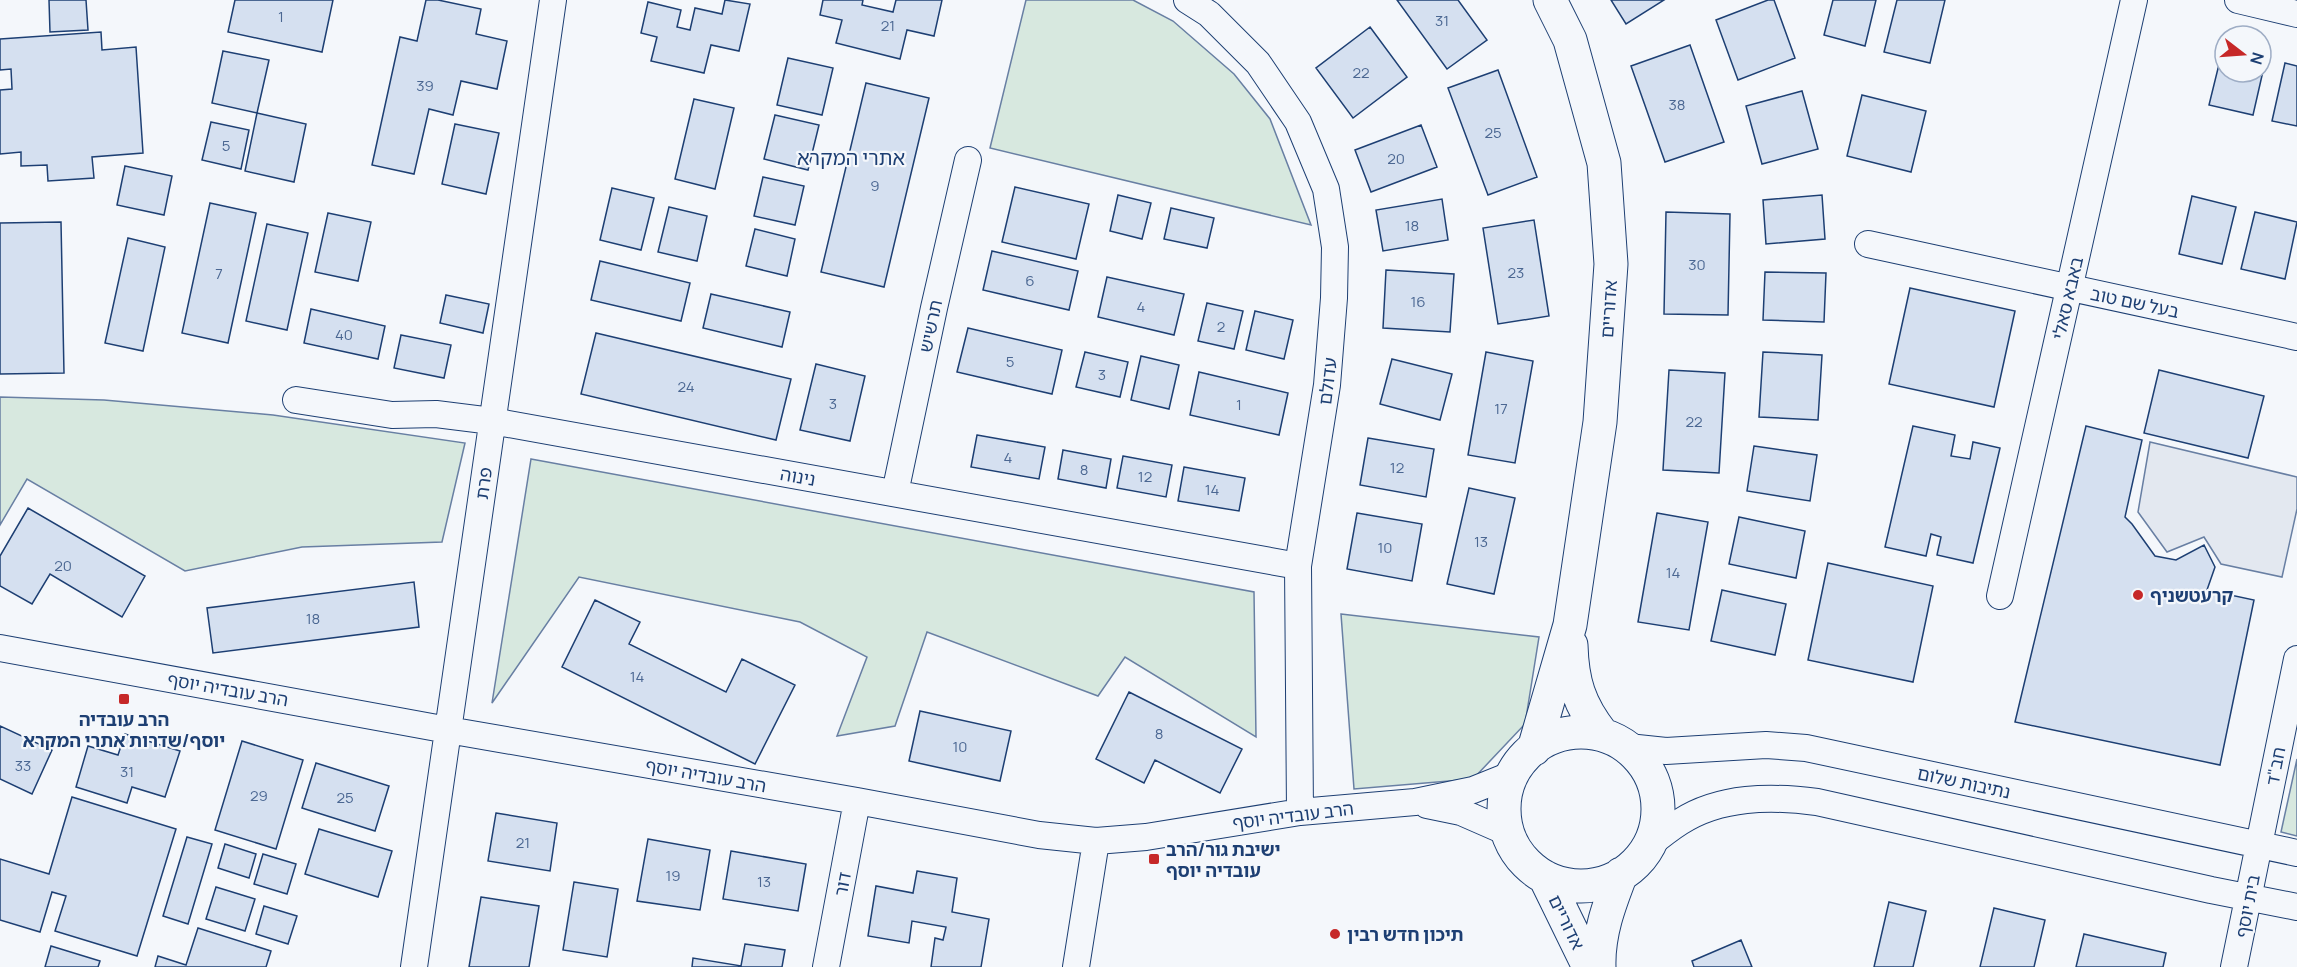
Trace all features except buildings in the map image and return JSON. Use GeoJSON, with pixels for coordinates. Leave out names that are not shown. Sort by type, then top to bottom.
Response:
{"type":"FeatureCollection","features":[{"type":"Feature","properties":{"kind":"street","name":"פרת"},"geometry":{"type":"LineString","coordinates":[[414,967],[553,0]]}},
{"type":"Feature","properties":{"kind":"street","name":"עדולם"},"geometry":{"type":"LineString","coordinates":[[1187,0],[1209,15],[1258,63],[1298,122],[1326,189],[1335,247],[1334,298],[1327,385],[1298,566],[1300,812]]}},
{"type":"Feature","properties":{"kind":"street","name":"אדוריים"},"geometry":{"type":"LineString","coordinates":[[1533,749],[1570,625],[1600,422],[1611,264],[1604,163],[1570,40],[1550,0]]}},
{"type":"Feature","properties":{"kind":"street","name":"באבא סאלי"},"geometry":{"type":"LineString","coordinates":[[2000,596],[2134,0]]}},
{"type":"Feature","properties":{"kind":"street"},"geometry":{"type":"LineString","coordinates":[[2238,0],[2297,14]]}},
{"type":"Feature","properties":{"kind":"street","name":"תרשיש"},"geometry":{"type":"LineString","coordinates":[[895,494],[968,160]]}},
{"type":"Feature","properties":{"kind":"street","name":"בעל שם טוב"},"geometry":{"type":"LineString","coordinates":[[1868,244],[2297,337]]}},
{"type":"Feature","properties":{"kind":"street","name":"נינוה"},"geometry":{"type":"LineString","coordinates":[[296,400],[392,415],[436,414],[492,421],[1298,566]]}},
{"type":"Feature","properties":{"kind":"street","name":"אדוריים"},"geometry":{"type":"LineString","coordinates":[[1570,625],[1571,664],[1577,690],[1587,716],[1615,741]]}},
{"type":"Feature","properties":{"kind":"street","name":"הרב עובדיה יוסף"},"geometry":{"type":"LineString","coordinates":[[0,648],[1039,835],[1096,841],[1146,837],[1300,812],[1415,802],[1473,790],[1513,774]]}},
{"type":"Feature","properties":{"kind":"street","name":"חב\"ד"},"geometry":{"type":"LineString","coordinates":[[2259,845],[2297,658]]}},
{"type":"Feature","properties":{"kind":"street"},"geometry":{"type":"LineString","coordinates":[[1650,845],[1658,813],[1655,786],[1644,764],[1615,741],[1584,732],[1566,733],[1549,739],[1533,749],[1513,774],[1507,788],[1505,803],[1505,819],[1509,833],[1523,859],[1545,877],[1564,884],[1583,886],[1603,883],[1621,874],[1637,862],[1650,845],[1680,821],[1705,810],[1764,798],[1790,798],[2297,907]]}},
{"type":"Feature","properties":{"kind":"street","name":"נתיבות שלום"},"geometry":{"type":"LineString","coordinates":[[1615,741],[1666,751],[1766,745],[1806,748],[2297,853]]}},
{"type":"Feature","properties":{"kind":"street","name":"דור"},"geometry":{"type":"LineString","coordinates":[[826,967],[857,801]]}},
{"type":"Feature","properties":{"kind":"street","name":"הרב עובדיה יוסף"},"geometry":{"type":"LineString","coordinates":[[1415,802],[1461,812],[1509,833]]}},
{"type":"Feature","properties":{"kind":"street"},"geometry":{"type":"LineString","coordinates":[[1076,967],[1096,841]]}},
{"type":"Feature","properties":{"kind":"street","name":"בית יוסף"},"geometry":{"type":"LineString","coordinates":[[2234,967],[2259,845]]}},
{"type":"Feature","properties":{"kind":"street","name":"אדוריים"},"geometry":{"type":"LineString","coordinates":[[1599,967],[1598,951],[1602,926],[1621,874]]}},
{"type":"Feature","properties":{"kind":"street","name":"אדוריים"},"geometry":{"type":"LineString","coordinates":[[1545,877],[1589,967]]}},
{"type":"Feature","properties":{"kind":"shaded area"},"geometry":{"type":"Polygon","coordinates":[[[1026,0],[1133,0],[1173,21],[1234,74],[1270,119],[1311,225],[990,148],[1026,0]]]}},
{"type":"Feature","properties":{"kind":"shaded area"},"geometry":{"type":"Polygon","coordinates":[[[0,397],[104,400],[273,415],[465,443],[442,542],[302,547],[185,571],[27,479],[0,525],[0,397]]]}},
{"type":"Feature","properties":{"kind":"shaded area"},"geometry":{"type":"Polygon","coordinates":[[[2150,442],[2297,477],[2297,509],[2282,577],[2221,564],[2204,537],[2167,552],[2138,512],[2150,442]]]}},
{"type":"Feature","properties":{"kind":"shaded area"},"geometry":{"type":"Polygon","coordinates":[[[531,459],[1254,592],[1256,737],[1125,657],[1098,696],[927,632],[895,726],[837,736],[867,657],[800,622],[579,577],[492,703],[531,459]]]}},
{"type":"Feature","properties":{"kind":"shaded area"},"geometry":{"type":"Polygon","coordinates":[[[1341,614],[1539,637],[1525,724],[1473,779],[1354,789],[1341,614]]]}},
{"type":"Feature","properties":{"kind":"shaded area"},"geometry":{"type":"Polygon","coordinates":[[[2297,759],[2297,836],[2281,832],[2297,759]]]}},
{"type":"Feature","properties":{"kind":"place","name":"קרעטשניף"},"geometry":{"type":"Point","coordinates":[2138,595]}},
{"type":"Feature","properties":{"kind":"place","name":"הרב עובדיה יוסף/שדרות אתרי המקרא"},"geometry":{"type":"Point","coordinates":[124,699]}},
{"type":"Feature","properties":{"kind":"place","name":"ישיבת גור/הרב עובדיה יוסף"},"geometry":{"type":"Point","coordinates":[1154,859]}},
{"type":"Feature","properties":{"kind":"place","name":"תיכון חדש רבין"},"geometry":{"type":"Point","coordinates":[1335,934]}},
{"type":"Feature","properties":{"kind":"district","name":"אתרי המקרא"},"geometry":{"type":"Point","coordinates":[851,157]}}]}
